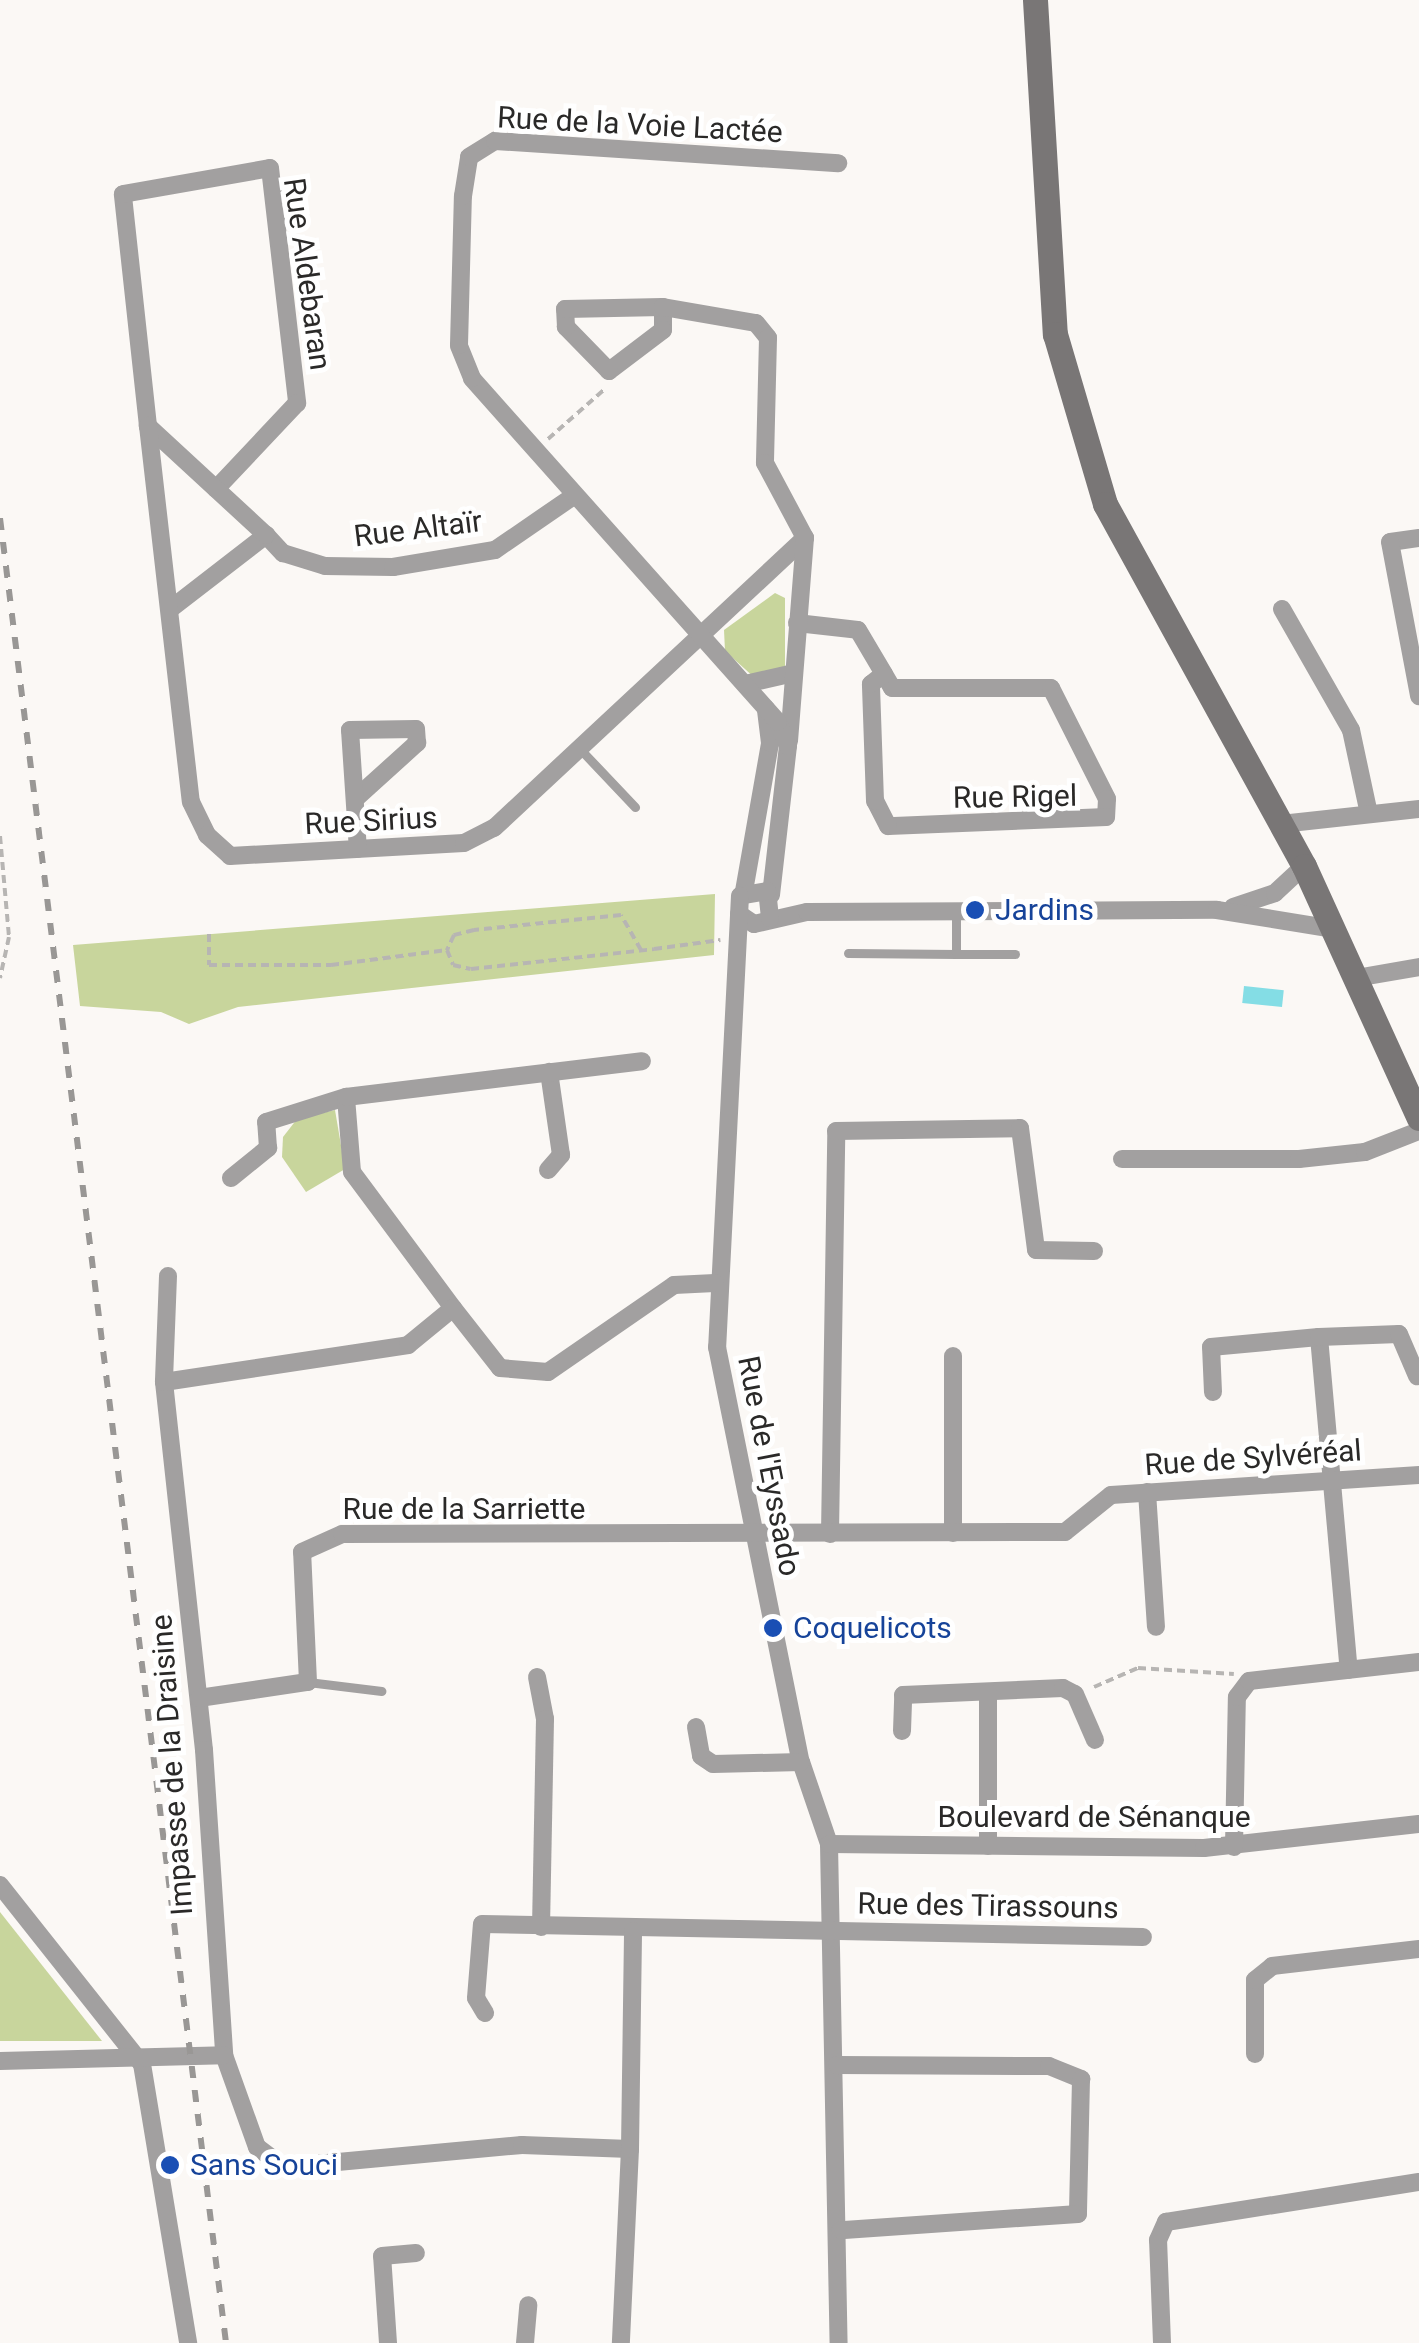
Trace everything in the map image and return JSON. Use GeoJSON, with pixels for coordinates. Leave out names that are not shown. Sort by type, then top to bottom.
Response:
{"type":"FeatureCollection","features":[{"type":"Feature","properties":{"kind":"main road"},"geometry":{"type":"LineString","coordinates":[[1035,0],[1055,334],[1104,504],[1304,866],[1419,1118]]}},
{"type":"Feature","properties":{"kind":"street","name":"Rue de la Voie Lactée"},"geometry":{"type":"LineString","coordinates":[[788,746],[766,708],[746,684],[572,497],[472,378],[460,345],[468,157],[495,141],[838,162]]}},
{"type":"Feature","properties":{"kind":"street","name":"Rue Aldebaran"},"geometry":{"type":"LineString","coordinates":[[148,426],[123,194],[270,168],[297,403],[216,488]]}},
{"type":"Feature","properties":{"kind":"street"},"geometry":{"type":"LineString","coordinates":[[663,307],[663,330],[609,372],[566,328],[565,309],[663,307],[756,322],[768,338],[764,463],[805,538],[788,746],[762,910],[735,947]]}},
{"type":"Feature","properties":{"kind":"street","name":"Rue Sirius"},"geometry":{"type":"LineString","coordinates":[[148,426],[174,606],[191,802],[206,836],[230,856],[464,843],[494,828],[698,632],[805,538]]}},
{"type":"Feature","properties":{"kind":"street","name":"Rue Altaïr"},"geometry":{"type":"LineString","coordinates":[[148,426],[283,553],[325,566],[393,567],[495,550],[572,497]]}},
{"type":"Feature","properties":{"kind":"street"},"geometry":{"type":"LineString","coordinates":[[174,606],[266,534]]}},
{"type":"Feature","properties":{"kind":"street"},"geometry":{"type":"LineString","coordinates":[[1419,538],[1390,542],[1419,696]]}},
{"type":"Feature","properties":{"kind":"street"},"geometry":{"type":"LineString","coordinates":[[1282,609],[1352,730],[1369,814]]}},
{"type":"Feature","properties":{"kind":"street"},"geometry":{"type":"LineString","coordinates":[[797,623],[858,630],[884,674]]}},
{"type":"Feature","properties":{"kind":"street"},"geometry":{"type":"LineString","coordinates":[[746,684],[794,672]]}},
{"type":"Feature","properties":{"kind":"street","name":"Rue Rigel"},"geometry":{"type":"LineString","coordinates":[[884,674],[892,688],[1050,688],[1107,799],[1106,818],[888,826],[876,801],[871,684],[884,674]]}},
{"type":"Feature","properties":{"kind":"street"},"geometry":{"type":"LineString","coordinates":[[744,891],[770,744],[766,708]]}},
{"type":"Feature","properties":{"kind":"street"},"geometry":{"type":"LineString","coordinates":[[355,798],[417,743],[416,728],[350,730],[358,849]]}},
{"type":"Feature","properties":{"kind":"street"},"geometry":{"type":"LineString","coordinates":[[1281,824],[1419,809]]}},
{"type":"Feature","properties":{"kind":"street"},"geometry":{"type":"LineString","coordinates":[[1217,910],[1261,900],[1304,866]]}},
{"type":"Feature","properties":{"kind":"street"},"geometry":{"type":"LineString","coordinates":[[744,891],[762,910]]}},
{"type":"Feature","properties":{"kind":"street"},"geometry":{"type":"LineString","coordinates":[[744,891],[762,910],[1217,910],[1334,929]]}},
{"type":"Feature","properties":{"kind":"street","name":"Rue de l'Eyssado"},"geometry":{"type":"LineString","coordinates":[[735,947],[715,1283],[717,1347],[801,1762],[828,1844],[842,2230],[839,2343]]}},
{"type":"Feature","properties":{"kind":"street"},"geometry":{"type":"LineString","coordinates":[[1356,978],[1419,967]]}},
{"type":"Feature","properties":{"kind":"street"},"geometry":{"type":"LineString","coordinates":[[231,1178],[268,1148],[266,1122],[346,1097],[642,1061]]}},
{"type":"Feature","properties":{"kind":"street"},"geometry":{"type":"LineString","coordinates":[[548,1170],[562,1156],[549,1072]]}},
{"type":"Feature","properties":{"kind":"street"},"geometry":{"type":"LineString","coordinates":[[346,1097],[352,1172],[500,1368],[524,1375],[548,1372],[674,1286],[715,1283]]}},
{"type":"Feature","properties":{"kind":"street"},"geometry":{"type":"LineString","coordinates":[[830,1534],[836,1130],[1020,1128],[1036,1250],[1094,1251]]}},
{"type":"Feature","properties":{"kind":"street"},"geometry":{"type":"LineString","coordinates":[[1122,1159],[1315,1157],[1365,1152],[1419,1131]]}},
{"type":"Feature","properties":{"kind":"street","name":"Impasse de la Draisine"},"geometry":{"type":"LineString","coordinates":[[168,1276],[164,1382],[199,1698],[224,2055],[258,2147],[284,2167],[522,2145],[630,2148]]}},
{"type":"Feature","properties":{"kind":"street"},"geometry":{"type":"LineString","coordinates":[[164,1382],[408,1345],[454,1308]]}},
{"type":"Feature","properties":{"kind":"street"},"geometry":{"type":"LineString","coordinates":[[1213,1392],[1212,1347],[1318,1337],[1399,1334],[1417,1376]]}},
{"type":"Feature","properties":{"kind":"street"},"geometry":{"type":"LineString","coordinates":[[1318,1337],[1349,1670]]}},
{"type":"Feature","properties":{"kind":"street"},"geometry":{"type":"LineString","coordinates":[[755,1537],[953,1533],[953,1356]]}},
{"type":"Feature","properties":{"kind":"street","name":"Rue de Sylvéréal"},"geometry":{"type":"LineString","coordinates":[[953,1533],[1065,1532],[1093,1504],[1147,1492],[1419,1474]]}},
{"type":"Feature","properties":{"kind":"street"},"geometry":{"type":"LineString","coordinates":[[1147,1492],[1156,1626]]}},
{"type":"Feature","properties":{"kind":"street","name":"Rue de la Sarriette"},"geometry":{"type":"LineString","coordinates":[[308,1682],[302,1552],[317,1541],[755,1537]]}},
{"type":"Feature","properties":{"kind":"street"},"geometry":{"type":"LineString","coordinates":[[1234,1847],[1236,1697],[1250,1682],[1419,1662]]}},
{"type":"Feature","properties":{"kind":"street"},"geometry":{"type":"LineString","coordinates":[[537,1677],[545,1719],[541,1927]]}},
{"type":"Feature","properties":{"kind":"street"},"geometry":{"type":"LineString","coordinates":[[199,1698],[308,1682]]}},
{"type":"Feature","properties":{"kind":"street"},"geometry":{"type":"LineString","coordinates":[[988,1693],[988,1846]]}},
{"type":"Feature","properties":{"kind":"street"},"geometry":{"type":"LineString","coordinates":[[902,1731],[902,1695],[1076,1694],[1095,1740]]}},
{"type":"Feature","properties":{"kind":"street"},"geometry":{"type":"LineString","coordinates":[[696,1728],[700,1756],[713,1764],[801,1762]]}},
{"type":"Feature","properties":{"kind":"street","name":"Boulevard de Sénanque"},"geometry":{"type":"LineString","coordinates":[[828,1844],[1234,1847],[1419,1824]]}},
{"type":"Feature","properties":{"kind":"street"},"geometry":{"type":"LineString","coordinates":[[0,1885],[142,2064],[188,2343]]}},
{"type":"Feature","properties":{"kind":"street","name":"Rue des Tirassouns"},"geometry":{"type":"LineString","coordinates":[[485,2013],[476,1998],[482,1924],[634,1930],[1143,1937]]}},
{"type":"Feature","properties":{"kind":"street"},"geometry":{"type":"LineString","coordinates":[[621,2343],[634,1930]]}},
{"type":"Feature","properties":{"kind":"street"},"geometry":{"type":"LineString","coordinates":[[1255,2054],[1250,2004],[1255,1980],[1272,1966],[1419,1949]]}},
{"type":"Feature","properties":{"kind":"street"},"geometry":{"type":"LineString","coordinates":[[0,2061],[142,2064],[224,2055]]}},
{"type":"Feature","properties":{"kind":"street"},"geometry":{"type":"LineString","coordinates":[[837,2065],[1048,2066],[1082,2079],[1078,2214],[842,2230]]}},
{"type":"Feature","properties":{"kind":"street"},"geometry":{"type":"LineString","coordinates":[[1162,2343],[1158,2240],[1166,2222],[1419,2182]]}},
{"type":"Feature","properties":{"kind":"street"},"geometry":{"type":"LineString","coordinates":[[388,2343],[382,2256],[416,2252]]}},
{"type":"Feature","properties":{"kind":"street"},"geometry":{"type":"LineString","coordinates":[[525,2343],[528,2305]]}},
{"type":"Feature","properties":{"kind":"lane"},"geometry":{"type":"LineString","coordinates":[[580,749],[635,807]]}},
{"type":"Feature","properties":{"kind":"lane"},"geometry":{"type":"LineString","coordinates":[[956,910],[956,954]]}},
{"type":"Feature","properties":{"kind":"lane"},"geometry":{"type":"LineString","coordinates":[[848,953],[1015,954]]}},
{"type":"Feature","properties":{"kind":"lane"},"geometry":{"type":"LineString","coordinates":[[308,1682],[381,1691]]}},
{"type":"Feature","properties":{"kind":"path"},"geometry":{"type":"LineString","coordinates":[[534,452],[616,380],[609,372]]}},
{"type":"Feature","properties":{"kind":"path"},"geometry":{"type":"LineString","coordinates":[[0,836],[9,937],[0,978]]}},
{"type":"Feature","properties":{"kind":"path"},"geometry":{"type":"LineString","coordinates":[[641,950],[621,915],[474,930],[454,935],[447,950],[453,965],[471,969],[641,950],[735,947]]}},
{"type":"Feature","properties":{"kind":"path"},"geometry":{"type":"LineString","coordinates":[[209,934],[210,965],[331,965],[447,950]]}},
{"type":"Feature","properties":{"kind":"path"},"geometry":{"type":"LineString","coordinates":[[1076,1694],[1138,1668],[1218,1666],[1250,1682]]}},
{"type":"Feature","properties":{"kind":"green space"},"geometry":{"type":"Polygon","coordinates":[[[775,593],[785,598],[785,666],[756,679],[725,651],[724,630],[775,593]]]}},
{"type":"Feature","properties":{"kind":"green space"},"geometry":{"type":"Polygon","coordinates":[[[715,894],[714,955],[238,1007],[189,1024],[161,1012],[80,1006],[73,945],[715,894]]]}},
{"type":"Feature","properties":{"kind":"green space"},"geometry":{"type":"Polygon","coordinates":[[[335,1110],[345,1169],[306,1192],[282,1157],[283,1137],[297,1119],[335,1110]]]}},
{"type":"Feature","properties":{"kind":"green space"},"geometry":{"type":"Polygon","coordinates":[[[0,1912],[102,2041],[0,2041],[0,1912]]]}},
{"type":"Feature","properties":{"kind":"water"},"geometry":{"type":"Polygon","coordinates":[[[1244,986],[1284,990],[1282,1007],[1242,1003],[1244,986]]]}},
{"type":"Feature","properties":{"kind":"railway"},"geometry":{"type":"LineString","coordinates":[[0,518],[226,2343]]}},
{"type":"Feature","properties":{"kind":"place","name":"Jardins"},"geometry":{"type":"Point","coordinates":[975,910]}},
{"type":"Feature","properties":{"kind":"place","name":"Coquelicots"},"geometry":{"type":"Point","coordinates":[773,1628]}},
{"type":"Feature","properties":{"kind":"place","name":"Sans Souci"},"geometry":{"type":"Point","coordinates":[170,2165]}}]}
